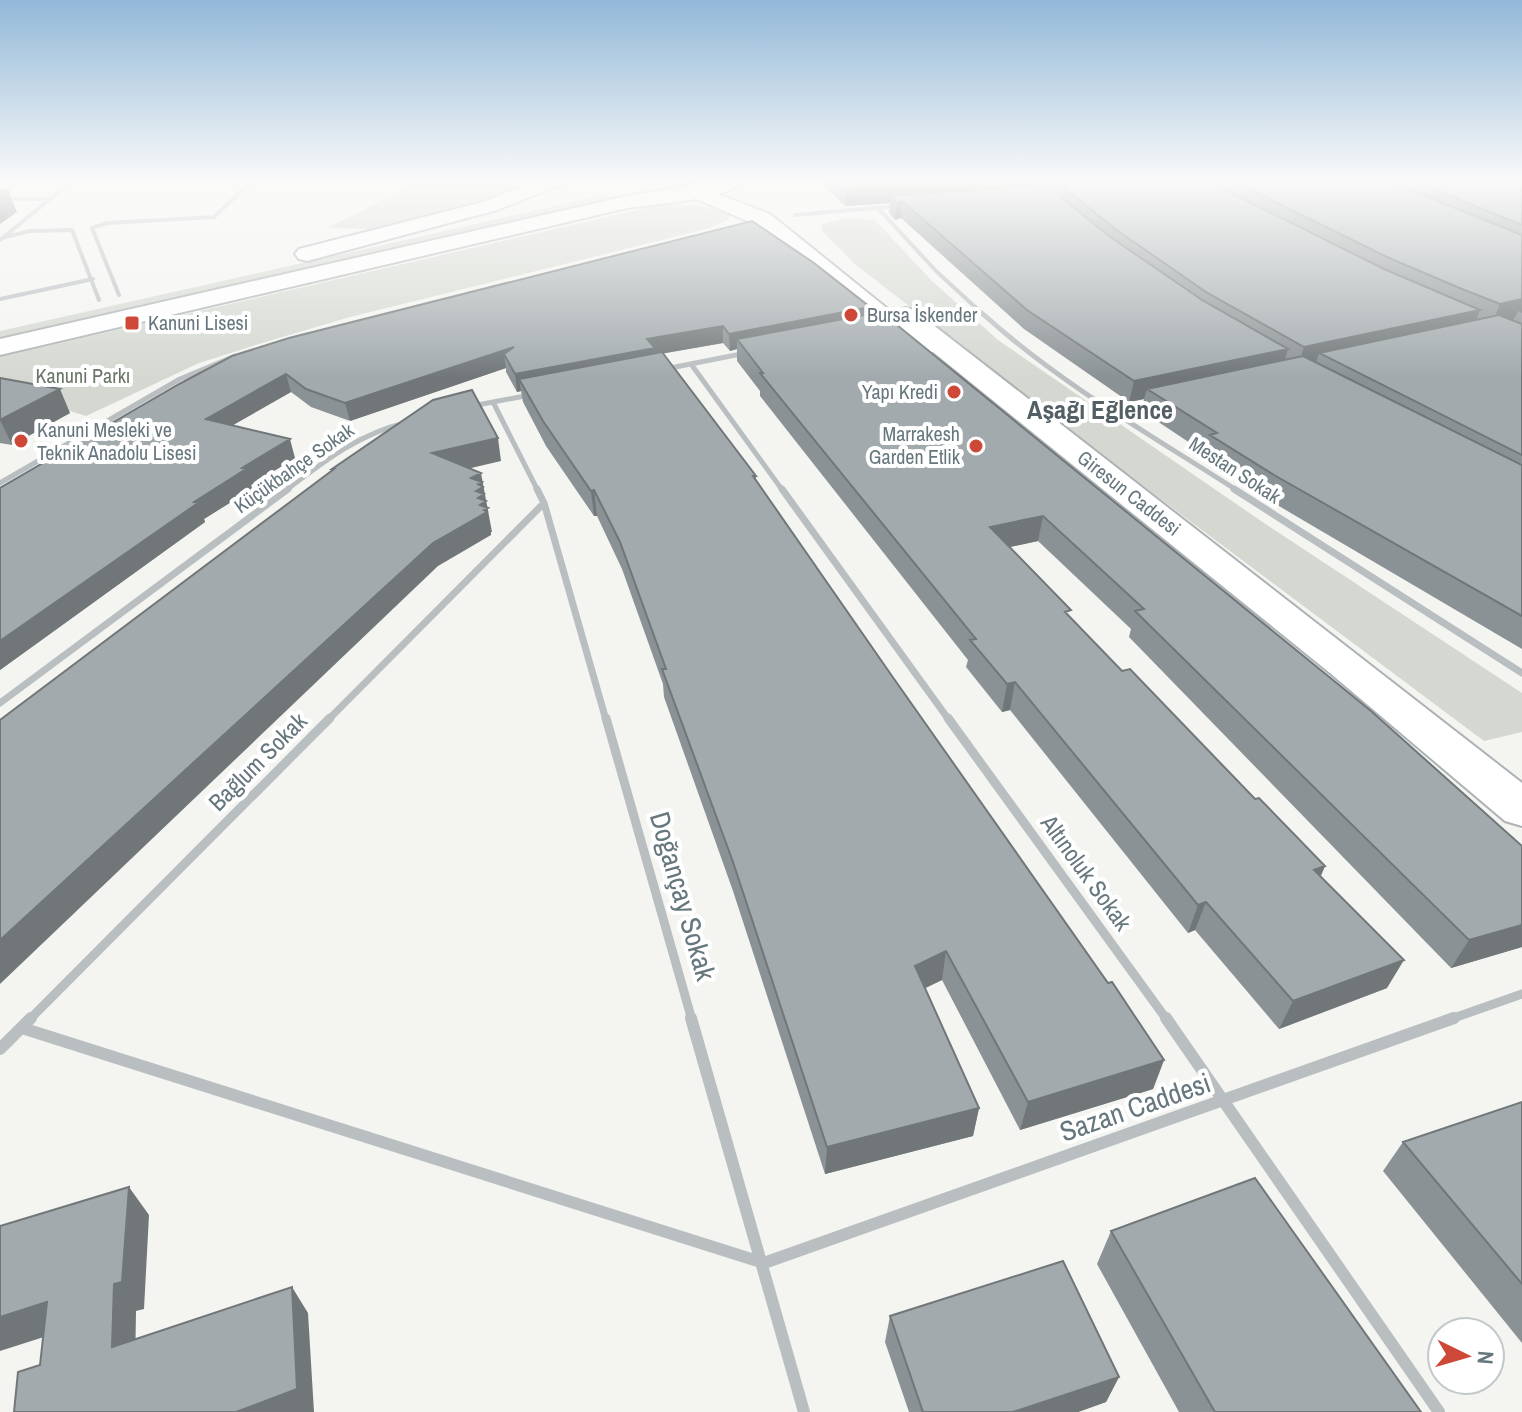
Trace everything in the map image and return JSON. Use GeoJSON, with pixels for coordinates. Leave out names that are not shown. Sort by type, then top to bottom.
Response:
{"type":"FeatureCollection","features":[{"type":"Feature","properties":{"kind":"main road"},"geometry":{"type":"LineString","coordinates":[[307,254],[334,247]]}},
{"type":"Feature","properties":{"kind":"main road"},"geometry":{"type":"LineString","coordinates":[[0,321],[104,291],[339,247]]}},
{"type":"Feature","properties":{"kind":"main road"},"geometry":{"type":"LineString","coordinates":[[0,347],[429,247]]}},
{"type":"Feature","properties":{"kind":"main road","name":"Giresun Caddesi"},"geometry":{"type":"LineString","coordinates":[[800,247],[889,326],[1296,658],[1466,805]]}},
{"type":"Feature","properties":{"kind":"main road","name":"Giresun Caddesi"},"geometry":{"type":"LineString","coordinates":[[818,247],[1345,664],[1522,809]]}},
{"type":"Feature","properties":{"kind":"street"},"geometry":{"type":"LineString","coordinates":[[81,247],[104,291]]}},
{"type":"Feature","properties":{"kind":"street"},"geometry":{"type":"LineString","coordinates":[[96,247],[104,291]]}},
{"type":"Feature","properties":{"kind":"street","name":"Mestan Sokak"},"geometry":{"type":"LineString","coordinates":[[914,247],[1010,338],[1113,411],[1522,673]]}},
{"type":"Feature","properties":{"kind":"street"},"geometry":{"type":"LineString","coordinates":[[0,299],[104,291]]}},
{"type":"Feature","properties":{"kind":"street"},"geometry":{"type":"LineString","coordinates":[[0,483],[180,379],[245,352]]}},
{"type":"Feature","properties":{"kind":"street"},"geometry":{"type":"LineString","coordinates":[[660,369],[751,352]]}},
{"type":"Feature","properties":{"kind":"street","name":"Altınoluk Sokak"},"geometry":{"type":"LineString","coordinates":[[691,364],[1226,1101],[1439,1412]]}},
{"type":"Feature","properties":{"kind":"street"},"geometry":{"type":"LineString","coordinates":[[463,409],[539,393]]}},
{"type":"Feature","properties":{"kind":"street","name":"Doğançay Sokak"},"geometry":{"type":"LineString","coordinates":[[493,402],[544,503],[764,1263],[804,1412]]}},
{"type":"Feature","properties":{"kind":"street"},"geometry":{"type":"LineString","coordinates":[[1113,411],[1159,402]]}},
{"type":"Feature","properties":{"kind":"street","name":"Küçükbahçe Sokak"},"geometry":{"type":"LineString","coordinates":[[0,703],[341,449],[388,427],[418,419]]}},
{"type":"Feature","properties":{"kind":"street","name":"Bağlum Sokak"},"geometry":{"type":"LineString","coordinates":[[0,1049],[544,503]]}},
{"type":"Feature","properties":{"kind":"street","name":"Sazan Caddesi"},"geometry":{"type":"LineString","coordinates":[[764,1263],[1522,994]]}},
{"type":"Feature","properties":{"kind":"street"},"geometry":{"type":"LineString","coordinates":[[22,1028],[764,1263]]}},
{"type":"Feature","properties":{"kind":"green space"},"geometry":{"type":"Polygon","coordinates":[[[374,247],[402,247],[0,338],[0,331],[374,247]]]}},
{"type":"Feature","properties":{"kind":"green space","name":"Kanuni Parkı"},"geometry":{"type":"Polygon","coordinates":[[[477,247],[634,247],[350,317],[262,343],[199,363],[86,416],[0,389],[0,357],[477,247]]]}},
{"type":"Feature","properties":{"kind":"green space"},"geometry":{"type":"Polygon","coordinates":[[[838,247],[900,247],[931,280],[998,340],[1261,521],[1522,693],[1522,732],[1484,741],[1071,432],[855,264],[838,247]]]}},
{"type":"Feature","properties":{"kind":"building"},"geometry":{"type":"Polygon","coordinates":[[[650,247],[790,247],[870,307],[729,334],[723,326],[647,339],[655,348],[515,374],[504,354],[514,347],[345,403],[306,389],[286,374],[206,419],[290,439],[242,468],[246,469],[194,502],[198,503],[0,641],[0,488],[232,356],[289,338],[650,247]]]}},
{"type":"Feature","properties":{"kind":"building"},"geometry":{"type":"Polygon","coordinates":[[[955,247],[1125,247],[1202,300],[1288,349],[1134,381],[1027,310],[955,247]]]}},
{"type":"Feature","properties":{"kind":"building"},"geometry":{"type":"Polygon","coordinates":[[[1141,247],[1340,247],[1480,310],[1304,347],[1206,292],[1141,247]]]}},
{"type":"Feature","properties":{"kind":"building"},"geometry":{"type":"Polygon","coordinates":[[[1366,247],[1522,247],[1522,299],[1500,304],[1366,247]]]}},
{"type":"Feature","properties":{"kind":"building"},"geometry":{"type":"Polygon","coordinates":[[[881,312],[1371,711],[1522,846],[1522,925],[1469,940],[1135,611],[1144,609],[1043,516],[990,527],[1071,610],[1065,612],[1122,671],[1130,669],[1255,799],[1259,798],[1325,866],[1314,870],[1404,960],[1293,1001],[1206,902],[1198,905],[1015,682],[1007,684],[970,640],[976,639],[760,373],[763,373],[737,339],[881,312]]]}},
{"type":"Feature","properties":{"kind":"building"},"geometry":{"type":"Polygon","coordinates":[[[1499,315],[1522,324],[1522,455],[1319,353],[1499,315]]]}},
{"type":"Feature","properties":{"kind":"building"},"geometry":{"type":"Polygon","coordinates":[[[662,352],[756,476],[753,476],[892,676],[1108,983],[1112,982],[1164,1060],[1028,1102],[946,951],[915,966],[979,1108],[827,1147],[733,862],[662,669],[666,669],[620,542],[594,490],[591,491],[543,421],[519,379],[662,352]]]}},
{"type":"Feature","properties":{"kind":"building"},"geometry":{"type":"Polygon","coordinates":[[[1303,356],[1522,465],[1522,616],[1274,475],[1210,435],[1217,433],[1147,389],[1303,356]]]}},
{"type":"Feature","properties":{"kind":"building"},"geometry":{"type":"Polygon","coordinates":[[[0,378],[60,389],[0,420],[0,378]]]}},
{"type":"Feature","properties":{"kind":"building"},"geometry":{"type":"Polygon","coordinates":[[[472,390],[498,438],[432,453],[481,473],[471,478],[482,482],[478,484],[483,487],[476,491],[484,494],[478,498],[486,501],[480,505],[488,508],[484,510],[487,512],[433,543],[0,940],[0,720],[332,469],[433,400],[472,390]]]}},
{"type":"Feature","properties":{"kind":"building"},"geometry":{"type":"Polygon","coordinates":[[[1522,1102],[1522,1284],[1403,1142],[1522,1102]]]}},
{"type":"Feature","properties":{"kind":"building"},"geometry":{"type":"Polygon","coordinates":[[[1255,1178],[1421,1412],[1215,1412],[1111,1231],[1255,1178]]]}},
{"type":"Feature","properties":{"kind":"building"},"geometry":{"type":"Polygon","coordinates":[[[129,1187],[122,1282],[114,1284],[112,1347],[292,1287],[297,1389],[236,1412],[14,1412],[18,1372],[40,1365],[47,1302],[0,1317],[0,1226],[129,1187]]]}},
{"type":"Feature","properties":{"kind":"building"},"geometry":{"type":"Polygon","coordinates":[[[1063,1261],[1119,1377],[1013,1412],[923,1412],[890,1316],[1063,1261]]]}},
{"type":"Feature","properties":{"kind":"place","name":"Bursa İskender"},"geometry":{"type":"Point","coordinates":[851,315]}},
{"type":"Feature","properties":{"kind":"place","name":"Kanuni Lisesi"},"geometry":{"type":"Point","coordinates":[132,323]}},
{"type":"Feature","properties":{"kind":"place","name":"Yapı Kredi"},"geometry":{"type":"Point","coordinates":[954,392]}},
{"type":"Feature","properties":{"kind":"place","name":"Kanuni Mesleki ve Teknik Anadolu Lisesi"},"geometry":{"type":"Point","coordinates":[21,441]}},
{"type":"Feature","properties":{"kind":"place","name":"Marrakesh Garden Etlik"},"geometry":{"type":"Point","coordinates":[976,446]}},
{"type":"Feature","properties":{"kind":"district","name":"Aşağı Eğlence"},"geometry":{"type":"Point","coordinates":[1100,410]}}]}
